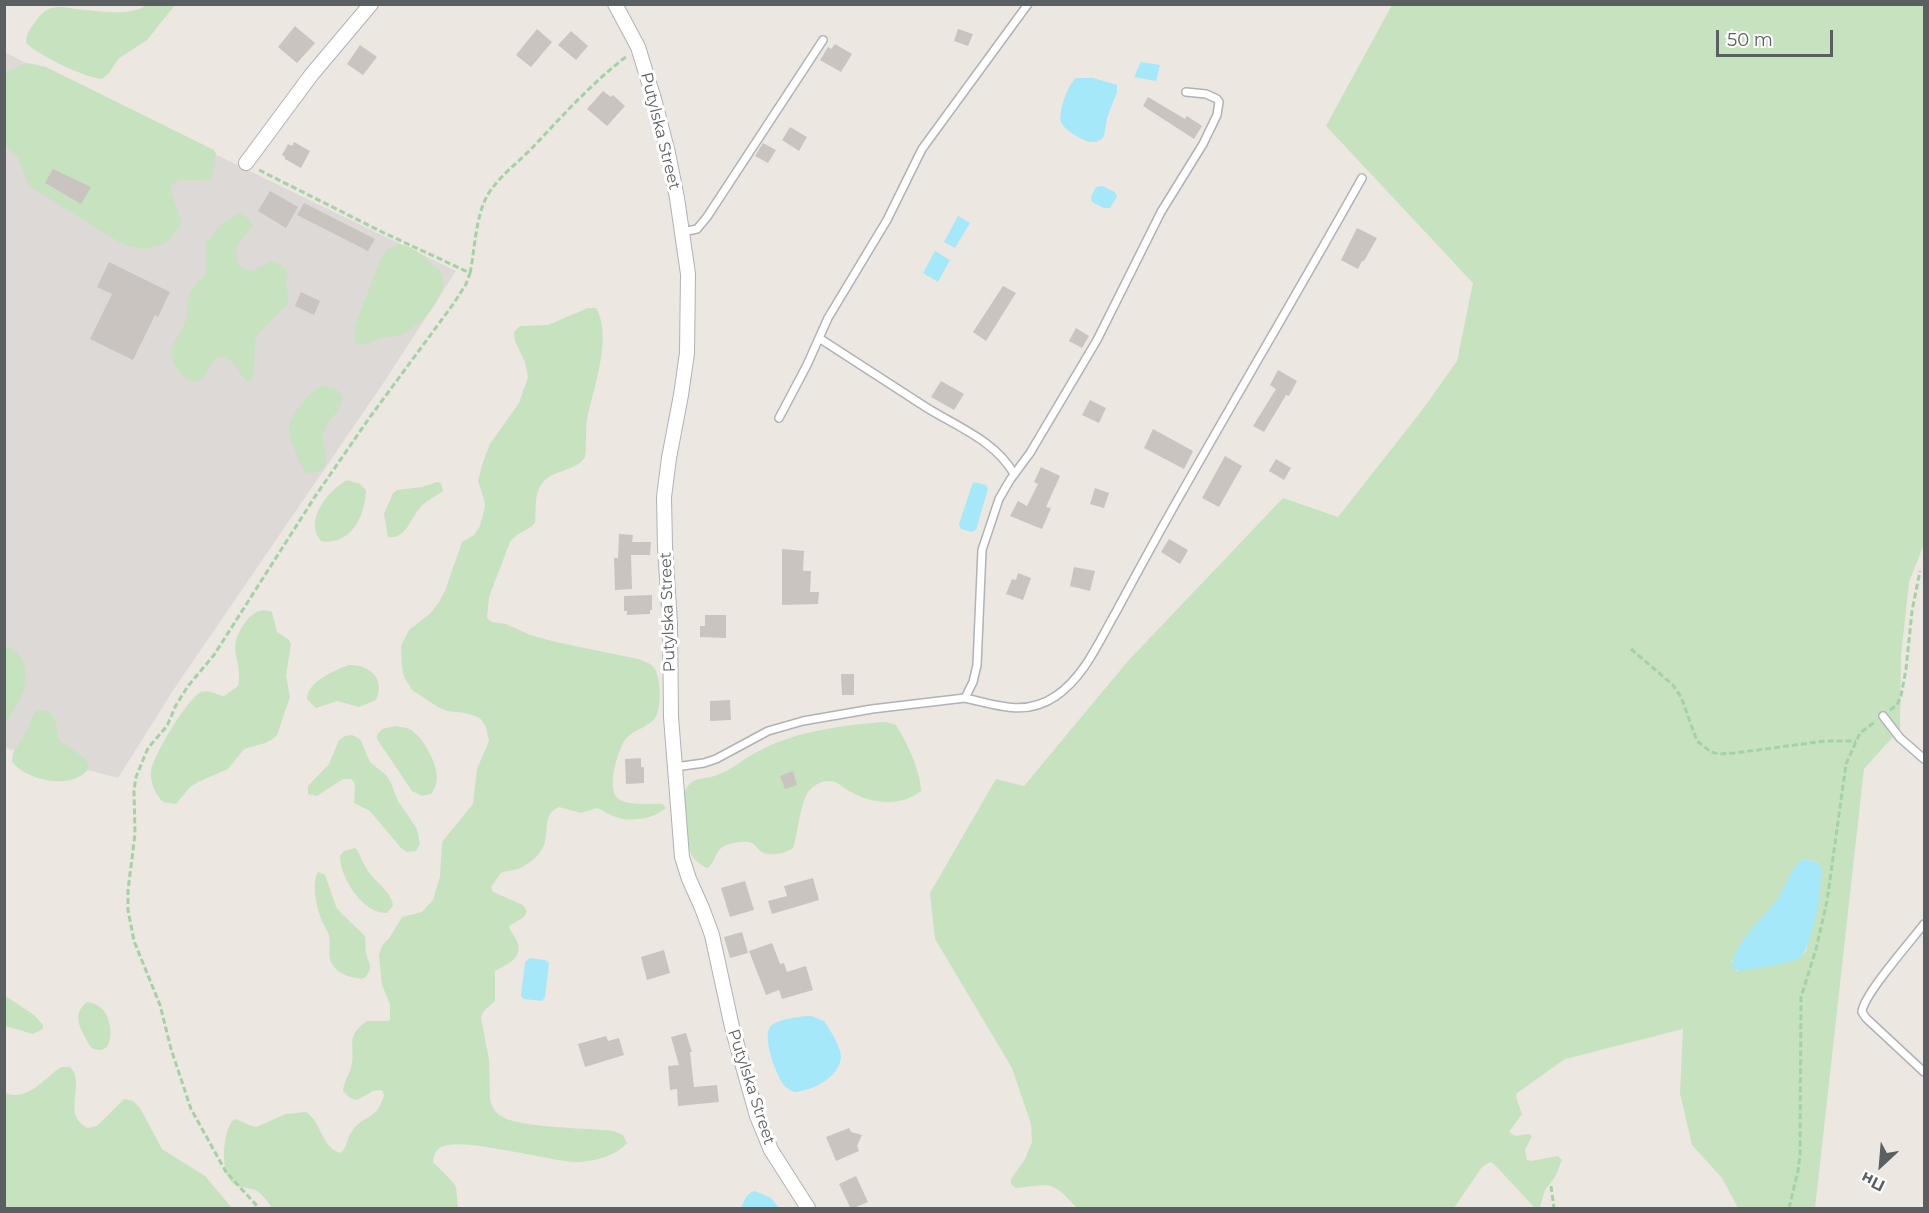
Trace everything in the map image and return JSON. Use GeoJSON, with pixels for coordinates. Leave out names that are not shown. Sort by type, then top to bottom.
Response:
{"type":"FeatureCollection","features":[{"type":"Feature","properties":{"kind":"street"},"geometry":{"type":"LineString","coordinates":[[246,163],[312,74],[370,4]]}},
{"type":"Feature","properties":{"kind":"street","name":"Putylska Street"},"geometry":{"type":"LineString","coordinates":[[615,4],[638,48],[654,99],[668,153],[688,274],[687,353],[664,497],[670,623],[671,717],[682,857],[688,879],[712,935],[732,1027],[754,1108],[771,1150],[808,1209]]}},
{"type":"Feature","properties":{"kind":"lane"},"geometry":{"type":"LineString","coordinates":[[779,417],[800,381],[835,304],[887,220],[922,149],[1028,4]]}},
{"type":"Feature","properties":{"kind":"lane"},"geometry":{"type":"LineString","coordinates":[[682,232],[697,229],[707,217],[823,40]]}},
{"type":"Feature","properties":{"kind":"lane"},"geometry":{"type":"LineString","coordinates":[[965,698],[973,682],[977,665],[984,543],[999,499],[1030,453],[1097,340],[1161,212],[1214,123],[1219,107],[1217,99],[1206,94],[1186,92]]}},
{"type":"Feature","properties":{"kind":"lane"},"geometry":{"type":"LineString","coordinates":[[675,767],[704,763],[768,731],[803,721],[872,709],[965,698],[1006,707],[1027,708],[1047,702],[1059,694],[1077,676],[1094,652],[1362,178]]}},
{"type":"Feature","properties":{"kind":"lane"},"geometry":{"type":"LineString","coordinates":[[819,338],[983,441],[1004,458],[1014,474]]}},
{"type":"Feature","properties":{"kind":"lane"},"geometry":{"type":"LineString","coordinates":[[1883,716],[1900,738],[1924,759]]}},
{"type":"Feature","properties":{"kind":"lane"},"geometry":{"type":"LineString","coordinates":[[1924,924],[1864,1003],[1862,1012],[1924,1072]]}},
{"type":"Feature","properties":{"kind":"path"},"geometry":{"type":"LineString","coordinates":[[259,1209],[226,1172],[191,1109],[171,1049],[160,1005],[134,941],[128,910],[128,890],[135,834],[136,777],[145,752],[167,726],[188,686],[213,655],[316,495],[466,284],[479,218],[488,194],[503,176],[607,72],[638,48]]}},
{"type":"Feature","properties":{"kind":"path"},"geometry":{"type":"LineString","coordinates":[[246,163],[382,232],[470,273]]}},
{"type":"Feature","properties":{"kind":"path"},"geometry":{"type":"LineString","coordinates":[[1790,1209],[1800,1154],[1802,997],[1823,923],[1843,775],[1850,752],[1864,730],[1897,705],[1901,696],[1912,611],[1920,571]]}},
{"type":"Feature","properties":{"kind":"path"},"geometry":{"type":"LineString","coordinates":[[1631,649],[1672,685],[1681,697],[1697,741],[1711,752],[1735,753],[1825,741],[1856,741]]}},
{"type":"Feature","properties":{"kind":"path"},"geometry":{"type":"LineString","coordinates":[[1551,1186],[1554,1209]]}},
{"type":"Feature","properties":{"kind":"shaded area"},"geometry":{"type":"Polygon","coordinates":[[[4,52],[456,271],[384,382],[174,689],[118,778],[5,748],[4,52]]]}},
{"type":"Feature","properties":{"kind":"green space"},"geometry":{"type":"Polygon","coordinates":[[[147,5],[175,5],[147,40],[118,59],[102,79],[85,75],[62,65],[26,43],[30,29],[35,22],[43,13],[52,8],[122,12],[140,9],[147,5]]]}},
{"type":"Feature","properties":{"kind":"green space"},"geometry":{"type":"Polygon","coordinates":[[[1392,5],[1924,5],[1924,544],[1909,582],[1901,656],[1900,729],[1864,769],[1815,1208],[1738,1208],[1722,1178],[1692,1145],[1680,1093],[1683,1029],[1565,1059],[1517,1093],[1516,1097],[1522,1114],[1509,1132],[1515,1136],[1529,1134],[1532,1136],[1525,1150],[1527,1160],[1558,1156],[1562,1160],[1555,1177],[1545,1190],[1540,1207],[1534,1207],[1490,1162],[1482,1167],[1454,1208],[1077,1208],[1062,1192],[1051,1186],[1016,1188],[1011,1184],[1011,1179],[1025,1159],[1032,1142],[1031,1124],[1012,1068],[935,939],[930,893],[996,779],[1024,786],[1128,661],[1283,498],[1338,517],[1423,409],[1457,361],[1473,283],[1326,126],[1392,5]],[[1804,859],[1797,865],[1778,898],[1737,951],[1732,961],[1736,971],[1799,958],[1806,951],[1818,898],[1821,872],[1817,862],[1804,859]]]}},
{"type":"Feature","properties":{"kind":"green space"},"geometry":{"type":"Polygon","coordinates":[[[28,63],[46,67],[214,150],[216,154],[211,181],[180,179],[171,185],[181,225],[170,239],[161,245],[142,249],[124,245],[28,184],[18,157],[5,146],[4,72],[28,63]]]}},
{"type":"Feature","properties":{"kind":"green space"},"geometry":{"type":"Polygon","coordinates":[[[240,213],[250,220],[253,226],[237,247],[239,266],[251,272],[270,261],[282,265],[287,270],[288,303],[255,338],[254,374],[251,381],[247,382],[234,364],[222,356],[216,358],[202,379],[191,381],[183,376],[175,365],[172,350],[187,315],[189,295],[206,270],[206,242],[225,221],[240,213]]]}},
{"type":"Feature","properties":{"kind":"green space"},"geometry":{"type":"Polygon","coordinates":[[[399,244],[416,251],[439,270],[443,280],[440,295],[430,312],[409,330],[400,335],[380,338],[364,345],[358,344],[355,342],[355,326],[381,258],[388,249],[399,244]]]}},
{"type":"Feature","properties":{"kind":"green space"},"geometry":{"type":"Polygon","coordinates":[[[588,308],[596,308],[603,333],[600,363],[587,419],[585,457],[573,467],[552,475],[541,485],[536,497],[535,523],[510,542],[489,597],[487,618],[492,622],[506,624],[530,635],[638,659],[653,666],[659,685],[660,701],[657,714],[652,721],[632,733],[622,745],[614,771],[613,789],[616,796],[625,802],[662,804],[666,808],[650,817],[638,819],[619,818],[597,808],[581,813],[559,807],[550,814],[544,845],[538,855],[521,868],[501,873],[491,887],[493,892],[523,905],[527,911],[524,917],[509,926],[518,944],[518,954],[512,961],[495,971],[495,1001],[483,1012],[481,1018],[489,1060],[490,1099],[498,1114],[512,1121],[524,1123],[614,1131],[623,1135],[627,1143],[617,1151],[603,1157],[576,1162],[485,1147],[451,1144],[441,1147],[435,1153],[433,1162],[456,1187],[458,1208],[272,1208],[258,1192],[240,1187],[229,1179],[224,1154],[226,1135],[232,1121],[235,1119],[256,1127],[286,1114],[306,1112],[311,1116],[329,1146],[341,1153],[352,1131],[378,1109],[384,1095],[382,1090],[373,1091],[357,1100],[350,1098],[343,1091],[351,1068],[353,1037],[367,1021],[390,1020],[390,1004],[382,985],[379,955],[382,946],[402,917],[422,912],[433,900],[440,877],[442,842],[473,804],[477,769],[489,741],[486,727],[480,718],[466,713],[447,711],[412,690],[404,677],[401,646],[409,630],[431,613],[439,602],[462,542],[474,535],[480,526],[485,506],[478,481],[483,462],[490,444],[519,403],[528,377],[514,332],[520,326],[548,325],[588,308]]]}},
{"type":"Feature","properties":{"kind":"green space"},"geometry":{"type":"Polygon","coordinates":[[[321,386],[335,389],[342,395],[341,402],[322,437],[326,463],[318,471],[306,473],[291,438],[290,422],[301,404],[321,386]]]}},
{"type":"Feature","properties":{"kind":"green space"},"geometry":{"type":"Polygon","coordinates":[[[347,480],[360,484],[366,490],[363,509],[355,527],[349,534],[341,539],[321,541],[316,533],[315,524],[320,506],[347,480]]]}},
{"type":"Feature","properties":{"kind":"green space"},"geometry":{"type":"Polygon","coordinates":[[[437,482],[441,483],[443,491],[421,506],[403,532],[394,537],[388,537],[384,514],[393,493],[397,490],[422,487],[437,482]]]}},
{"type":"Feature","properties":{"kind":"green space"},"geometry":{"type":"Polygon","coordinates":[[[263,610],[272,612],[277,632],[291,644],[286,676],[290,697],[277,735],[265,743],[244,749],[228,769],[190,787],[176,804],[163,802],[151,780],[157,754],[180,716],[195,697],[204,691],[224,696],[238,686],[236,642],[244,624],[250,617],[263,610]]]}},
{"type":"Feature","properties":{"kind":"green space"},"geometry":{"type":"Polygon","coordinates":[[[5,646],[19,655],[24,665],[26,681],[18,704],[5,725],[5,646]]]}},
{"type":"Feature","properties":{"kind":"green space"},"geometry":{"type":"Polygon","coordinates":[[[348,665],[363,667],[374,674],[379,685],[376,700],[359,707],[337,701],[316,708],[307,699],[311,687],[322,678],[348,665]]]}},
{"type":"Feature","properties":{"kind":"green space"},"geometry":{"type":"Polygon","coordinates":[[[38,710],[46,711],[54,716],[59,740],[86,759],[89,768],[82,775],[62,781],[51,781],[29,774],[12,762],[13,753],[34,713],[38,710]]]}},
{"type":"Feature","properties":{"kind":"green space"},"geometry":{"type":"Polygon","coordinates":[[[886,722],[896,725],[904,740],[916,765],[921,791],[905,800],[886,802],[859,796],[835,782],[821,782],[810,790],[805,798],[793,848],[790,850],[770,854],[761,851],[749,842],[730,844],[721,848],[708,868],[697,862],[691,854],[684,796],[691,783],[722,773],[757,752],[787,739],[836,727],[886,722]]]}},
{"type":"Feature","properties":{"kind":"green space"},"geometry":{"type":"Polygon","coordinates":[[[395,726],[414,732],[428,750],[437,777],[436,786],[431,794],[422,796],[412,791],[377,739],[382,729],[395,726]]]}},
{"type":"Feature","properties":{"kind":"green space"},"geometry":{"type":"Polygon","coordinates":[[[352,735],[360,739],[370,762],[386,775],[391,783],[398,801],[417,829],[420,844],[416,851],[407,852],[401,848],[370,811],[354,803],[355,784],[351,779],[343,779],[317,796],[308,794],[308,786],[329,764],[339,740],[352,735]]]}},
{"type":"Feature","properties":{"kind":"green space"},"geometry":{"type":"Polygon","coordinates":[[[355,848],[368,871],[392,901],[393,906],[387,913],[378,912],[362,901],[354,893],[344,874],[340,856],[344,851],[355,848]]]}},
{"type":"Feature","properties":{"kind":"green space"},"geometry":{"type":"Polygon","coordinates":[[[318,872],[325,875],[337,909],[365,936],[370,968],[365,978],[351,977],[334,968],[329,954],[329,936],[317,905],[315,883],[318,872]]]}},
{"type":"Feature","properties":{"kind":"green space"},"geometry":{"type":"Polygon","coordinates":[[[4,995],[34,1015],[43,1025],[43,1029],[33,1034],[5,1026],[4,995]]]}},
{"type":"Feature","properties":{"kind":"green space"},"geometry":{"type":"Polygon","coordinates":[[[87,1002],[100,1007],[108,1019],[109,1044],[101,1050],[90,1046],[79,1024],[78,1015],[87,1002]]]}},
{"type":"Feature","properties":{"kind":"green space"},"geometry":{"type":"Polygon","coordinates":[[[61,1067],[70,1067],[75,1074],[74,1107],[80,1122],[88,1128],[97,1126],[124,1099],[133,1101],[140,1108],[162,1149],[205,1176],[232,1208],[5,1208],[5,1093],[13,1095],[28,1092],[61,1067]]]}},
{"type":"Feature","properties":{"kind":"water"},"geometry":{"type":"Polygon","coordinates":[[[1141,62],[1160,65],[1156,81],[1134,77],[1141,62]]]}},
{"type":"Feature","properties":{"kind":"water"},"geometry":{"type":"Polygon","coordinates":[[[1076,78],[1093,78],[1117,85],[1104,136],[1098,141],[1092,142],[1079,138],[1061,122],[1064,98],[1076,78]]]}},
{"type":"Feature","properties":{"kind":"water"},"geometry":{"type":"Polygon","coordinates":[[[1102,186],[1115,192],[1117,197],[1110,208],[1104,208],[1092,202],[1091,197],[1096,187],[1102,186]]]}},
{"type":"Feature","properties":{"kind":"water"},"geometry":{"type":"Polygon","coordinates":[[[958,216],[970,223],[955,248],[944,242],[958,216]]]}},
{"type":"Feature","properties":{"kind":"water"},"geometry":{"type":"Polygon","coordinates":[[[935,251],[950,260],[938,282],[923,273],[935,251]]]}},
{"type":"Feature","properties":{"kind":"water"},"geometry":{"type":"Polygon","coordinates":[[[973,482],[986,485],[988,489],[976,530],[972,532],[961,529],[959,524],[973,482]]]}},
{"type":"Feature","properties":{"kind":"water"},"geometry":{"type":"Polygon","coordinates":[[[1804,859],[1820,865],[1821,877],[1816,917],[1804,953],[1799,958],[1778,964],[1739,971],[1732,968],[1733,959],[1742,941],[1776,901],[1796,865],[1804,859]]]}},
{"type":"Feature","properties":{"kind":"water"},"geometry":{"type":"Polygon","coordinates":[[[530,958],[545,960],[549,963],[545,997],[542,1001],[524,999],[521,996],[525,962],[530,958]]]}},
{"type":"Feature","properties":{"kind":"water"},"geometry":{"type":"Polygon","coordinates":[[[811,1016],[824,1021],[832,1033],[840,1052],[840,1064],[824,1082],[809,1089],[794,1092],[784,1085],[777,1072],[769,1046],[768,1031],[779,1021],[811,1016]]]}},
{"type":"Feature","properties":{"kind":"water"},"geometry":{"type":"Polygon","coordinates":[[[755,1191],[771,1198],[779,1208],[741,1208],[747,1195],[755,1191]]]}},
{"type":"Feature","properties":{"kind":"building"},"geometry":{"type":"Polygon","coordinates":[[[295,26],[315,43],[297,63],[278,47],[295,26]]]}},
{"type":"Feature","properties":{"kind":"building"},"geometry":{"type":"Polygon","coordinates":[[[537,29],[552,42],[531,67],[516,55],[537,29]]]}},
{"type":"Feature","properties":{"kind":"building"},"geometry":{"type":"Polygon","coordinates":[[[958,29],[973,34],[968,46],[954,41],[958,29]]]}},
{"type":"Feature","properties":{"kind":"building"},"geometry":{"type":"Polygon","coordinates":[[[571,31],[588,46],[576,60],[558,45],[571,31]]]}},
{"type":"Feature","properties":{"kind":"building"},"geometry":{"type":"Polygon","coordinates":[[[835,44],[852,54],[841,72],[820,60],[828,47],[831,49],[835,44]]]}},
{"type":"Feature","properties":{"kind":"building"},"geometry":{"type":"Polygon","coordinates":[[[360,45],[377,57],[363,75],[347,64],[360,45]]]}},
{"type":"Feature","properties":{"kind":"building"},"geometry":{"type":"Polygon","coordinates":[[[603,91],[611,97],[613,95],[625,106],[607,126],[587,109],[603,91]]]}},
{"type":"Feature","properties":{"kind":"building"},"geometry":{"type":"Polygon","coordinates":[[[1148,97],[1185,119],[1187,116],[1202,126],[1194,139],[1143,106],[1148,97]]]}},
{"type":"Feature","properties":{"kind":"building"},"geometry":{"type":"Polygon","coordinates":[[[790,127],[807,137],[799,151],[782,140],[790,127]]]}},
{"type":"Feature","properties":{"kind":"building"},"geometry":{"type":"Polygon","coordinates":[[[294,142],[310,151],[301,168],[282,155],[288,144],[292,146],[294,142]]]}},
{"type":"Feature","properties":{"kind":"building"},"geometry":{"type":"Polygon","coordinates":[[[763,143],[776,150],[768,163],[755,156],[763,143]]]}},
{"type":"Feature","properties":{"kind":"building"},"geometry":{"type":"Polygon","coordinates":[[[53,169],[91,187],[81,204],[45,183],[53,169]]]}},
{"type":"Feature","properties":{"kind":"building"},"geometry":{"type":"Polygon","coordinates":[[[270,191],[298,207],[286,228],[258,211],[270,191]]]}},
{"type":"Feature","properties":{"kind":"building"},"geometry":{"type":"Polygon","coordinates":[[[304,203],[375,239],[368,251],[297,215],[304,203]]]}},
{"type":"Feature","properties":{"kind":"building"},"geometry":{"type":"Polygon","coordinates":[[[1357,228],[1377,238],[1358,269],[1341,260],[1357,228]]]}},
{"type":"Feature","properties":{"kind":"building"},"geometry":{"type":"Polygon","coordinates":[[[109,262],[170,292],[158,317],[155,315],[133,360],[90,339],[112,294],[97,287],[109,262]]]}},
{"type":"Feature","properties":{"kind":"building"},"geometry":{"type":"Polygon","coordinates":[[[1003,286],[1016,293],[986,341],[973,332],[1003,286]]]}},
{"type":"Feature","properties":{"kind":"building"},"geometry":{"type":"Polygon","coordinates":[[[301,292],[320,301],[314,315],[295,306],[301,292]]]}},
{"type":"Feature","properties":{"kind":"building"},"geometry":{"type":"Polygon","coordinates":[[[1076,328],[1089,336],[1082,348],[1069,341],[1076,328]]]}},
{"type":"Feature","properties":{"kind":"building"},"geometry":{"type":"Polygon","coordinates":[[[1278,370],[1297,381],[1264,432],[1253,426],[1276,389],[1270,385],[1278,370]]]}},
{"type":"Feature","properties":{"kind":"building"},"geometry":{"type":"Polygon","coordinates":[[[941,381],[964,394],[954,410],[931,397],[941,381]]]}},
{"type":"Feature","properties":{"kind":"building"},"geometry":{"type":"Polygon","coordinates":[[[1090,400],[1106,408],[1099,423],[1082,415],[1090,400]]]}},
{"type":"Feature","properties":{"kind":"building"},"geometry":{"type":"Polygon","coordinates":[[[1153,429],[1193,451],[1184,469],[1144,448],[1153,429]]]}},
{"type":"Feature","properties":{"kind":"building"},"geometry":{"type":"Polygon","coordinates":[[[1225,456],[1242,466],[1219,507],[1202,498],[1225,456]]]}},
{"type":"Feature","properties":{"kind":"building"},"geometry":{"type":"Polygon","coordinates":[[[1276,459],[1291,468],[1284,480],[1269,471],[1276,459]]]}},
{"type":"Feature","properties":{"kind":"building"},"geometry":{"type":"Polygon","coordinates":[[[1041,467],[1060,476],[1046,507],[1051,508],[1042,529],[1010,516],[1018,501],[1027,506],[1038,484],[1034,482],[1041,467]]]}},
{"type":"Feature","properties":{"kind":"building"},"geometry":{"type":"Polygon","coordinates":[[[1095,488],[1109,493],[1104,508],[1090,504],[1095,488]]]}},
{"type":"Feature","properties":{"kind":"building"},"geometry":{"type":"Polygon","coordinates":[[[619,534],[633,535],[632,542],[651,542],[650,555],[631,555],[632,589],[615,590],[614,558],[618,558],[619,534]]]}},
{"type":"Feature","properties":{"kind":"building"},"geometry":{"type":"Polygon","coordinates":[[[1169,539],[1188,550],[1180,564],[1161,552],[1169,539]]]}},
{"type":"Feature","properties":{"kind":"building"},"geometry":{"type":"Polygon","coordinates":[[[782,549],[804,551],[803,571],[811,571],[810,592],[819,592],[818,604],[782,605],[782,549]]]}},
{"type":"Feature","properties":{"kind":"building"},"geometry":{"type":"Polygon","coordinates":[[[1074,567],[1095,571],[1090,591],[1070,586],[1074,567]]]}},
{"type":"Feature","properties":{"kind":"building"},"geometry":{"type":"Polygon","coordinates":[[[1018,573],[1031,578],[1023,600],[1006,594],[1012,579],[1016,580],[1018,573]]]}},
{"type":"Feature","properties":{"kind":"building"},"geometry":{"type":"Polygon","coordinates":[[[652,595],[650,614],[627,615],[627,611],[624,611],[624,596],[652,595]]]}},
{"type":"Feature","properties":{"kind":"building"},"geometry":{"type":"Polygon","coordinates":[[[705,615],[726,615],[726,638],[700,637],[700,626],[705,626],[705,615]]]}},
{"type":"Feature","properties":{"kind":"building"},"geometry":{"type":"Polygon","coordinates":[[[841,674],[854,674],[854,695],[842,695],[841,674]]]}},
{"type":"Feature","properties":{"kind":"building"},"geometry":{"type":"Polygon","coordinates":[[[730,700],[731,720],[710,721],[710,701],[730,700]]]}},
{"type":"Feature","properties":{"kind":"building"},"geometry":{"type":"Polygon","coordinates":[[[641,758],[641,767],[644,767],[644,783],[626,784],[625,759],[641,758]]]}},
{"type":"Feature","properties":{"kind":"building"},"geometry":{"type":"Polygon","coordinates":[[[793,771],[797,785],[785,789],[780,776],[793,771]]]}},
{"type":"Feature","properties":{"kind":"building"},"geometry":{"type":"Polygon","coordinates":[[[813,878],[819,900],[772,914],[768,901],[787,896],[784,886],[813,878]]]}},
{"type":"Feature","properties":{"kind":"building"},"geometry":{"type":"Polygon","coordinates":[[[745,881],[754,910],[730,917],[721,888],[745,881]]]}},
{"type":"Feature","properties":{"kind":"building"},"geometry":{"type":"Polygon","coordinates":[[[742,932],[748,953],[730,958],[724,937],[742,932]]]}},
{"type":"Feature","properties":{"kind":"building"},"geometry":{"type":"Polygon","coordinates":[[[772,943],[780,964],[784,963],[787,972],[806,966],[813,990],[782,999],[779,990],[766,995],[749,951],[772,943]]]}},
{"type":"Feature","properties":{"kind":"building"},"geometry":{"type":"Polygon","coordinates":[[[664,950],[670,973],[647,980],[641,957],[664,950]]]}},
{"type":"Feature","properties":{"kind":"building"},"geometry":{"type":"Polygon","coordinates":[[[686,1033],[692,1052],[690,1052],[694,1087],[717,1085],[719,1102],[678,1106],[677,1089],[670,1090],[668,1066],[679,1065],[671,1037],[686,1033]]]}},
{"type":"Feature","properties":{"kind":"building"},"geometry":{"type":"Polygon","coordinates":[[[606,1036],[608,1041],[619,1038],[624,1055],[585,1067],[578,1044],[606,1036]]]}},
{"type":"Feature","properties":{"kind":"building"},"geometry":{"type":"Polygon","coordinates":[[[849,1128],[851,1132],[862,1135],[857,1146],[859,1151],[836,1161],[826,1137],[849,1128]]]}},
{"type":"Feature","properties":{"kind":"building"},"geometry":{"type":"Polygon","coordinates":[[[856,1176],[868,1202],[851,1209],[839,1184],[856,1176]]]}}]}
